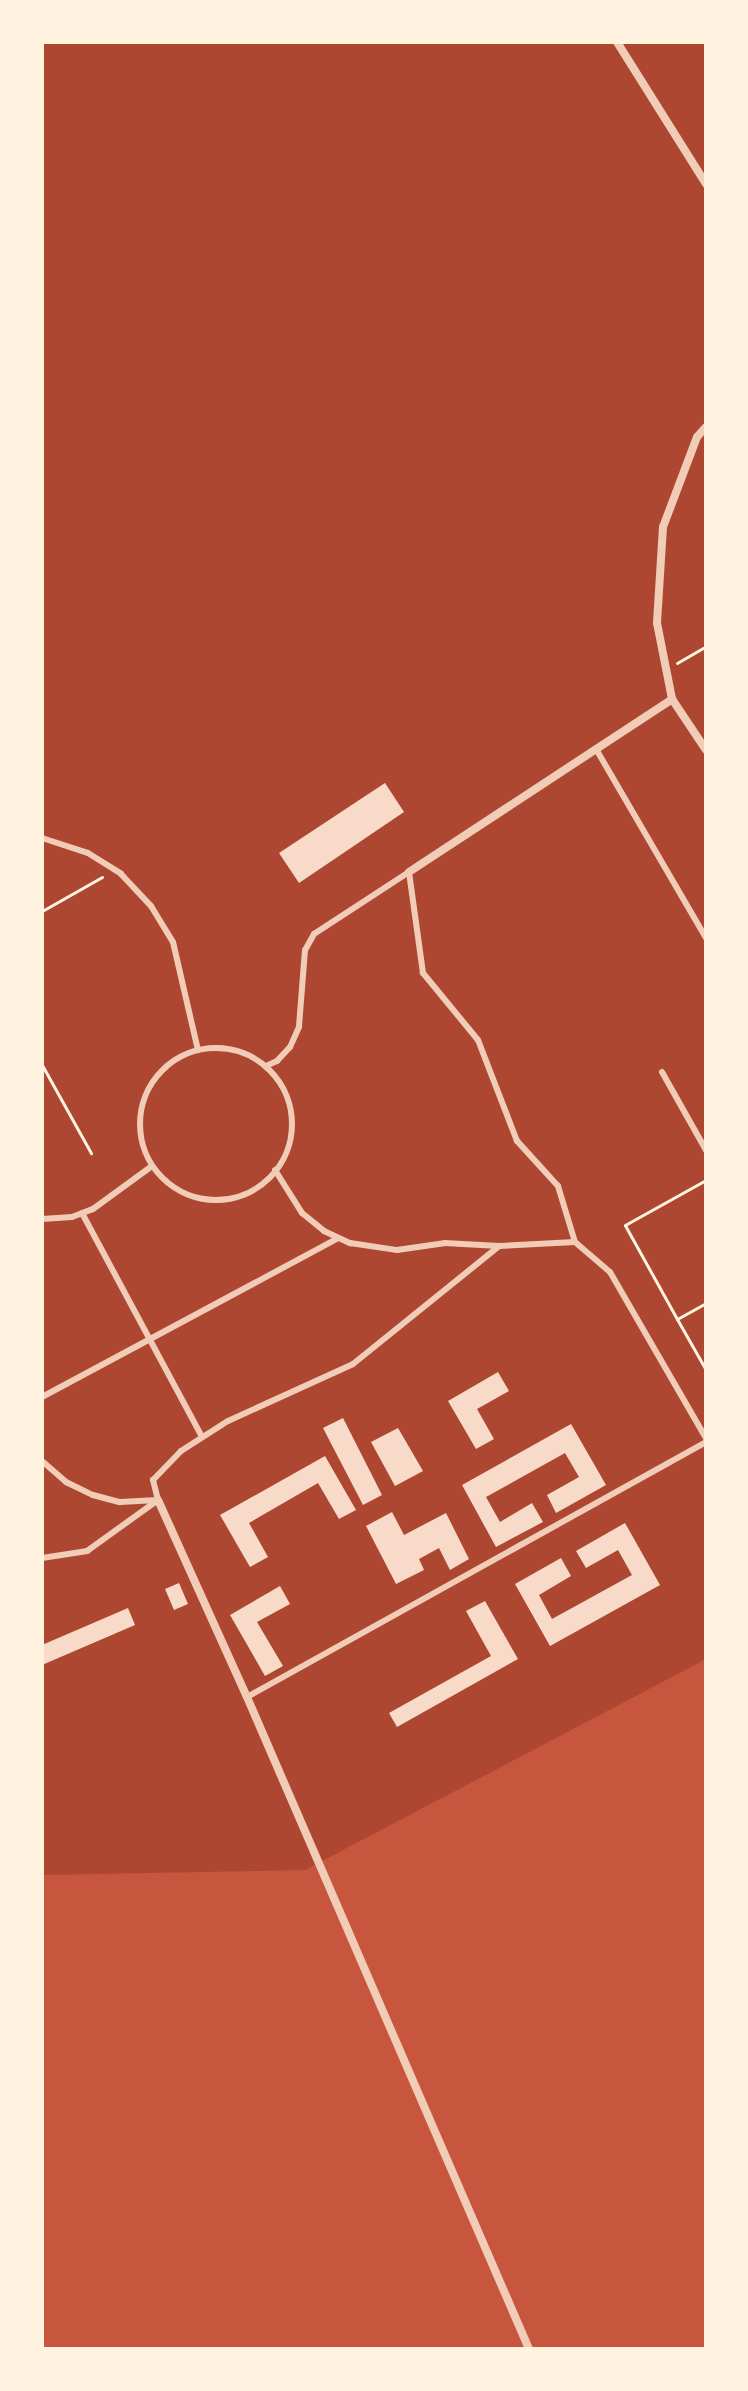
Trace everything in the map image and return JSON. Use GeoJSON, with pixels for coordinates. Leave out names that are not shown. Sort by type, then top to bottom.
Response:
{"type":"FeatureCollection","features":[{"type":"Feature","properties":{"kind":"street"},"geometry":{"type":"LineString","coordinates":[[617,42],[706,184]]}},
{"type":"Feature","properties":{"kind":"street"},"geometry":{"type":"LineString","coordinates":[[706,427],[697,437],[663,527],[657,623],[672,699],[706,750]]}},
{"type":"Feature","properties":{"kind":"street"},"geometry":{"type":"LineString","coordinates":[[409,872],[672,699]]}},
{"type":"Feature","properties":{"kind":"street"},"geometry":{"type":"LineString","coordinates":[[158,1500],[247,1697],[529,2349]]}},
{"type":"Feature","properties":{"kind":"lane"},"geometry":{"type":"LineString","coordinates":[[596,749],[706,938]]}},
{"type":"Feature","properties":{"kind":"lane"},"geometry":{"type":"LineString","coordinates":[[42,838],[88,853],[115,870],[151,906],[173,942],[198,1050]]}},
{"type":"Feature","properties":{"kind":"lane"},"geometry":{"type":"LineString","coordinates":[[247,1697],[706,1440],[610,1272],[575,1242],[558,1186],[517,1141],[478,1040],[423,973],[409,872],[314,934],[303,962],[299,1027],[290,1047],[277,1061],[266,1066]]}},
{"type":"Feature","properties":{"kind":"lane"},"geometry":{"type":"LineString","coordinates":[[198,1050],[234,1050],[266,1066],[282,1085],[291,1109],[291,1135],[283,1160],[267,1181],[245,1195],[219,1200],[193,1197],[170,1185],[152,1166],[142,1144],[139,1120],[144,1096],[157,1075],[175,1059],[198,1050]]}},
{"type":"Feature","properties":{"kind":"lane"},"geometry":{"type":"LineString","coordinates":[[662,1072],[706,1150]]}},
{"type":"Feature","properties":{"kind":"lane"},"geometry":{"type":"LineString","coordinates":[[42,1219],[82,1213],[117,1195],[152,1166]]}},
{"type":"Feature","properties":{"kind":"lane"},"geometry":{"type":"LineString","coordinates":[[275,1170],[302,1213],[350,1243],[397,1250],[445,1243],[499,1246],[575,1242]]}},
{"type":"Feature","properties":{"kind":"lane"},"geometry":{"type":"LineString","coordinates":[[82,1213],[202,1437]]}},
{"type":"Feature","properties":{"kind":"lane"},"geometry":{"type":"LineString","coordinates":[[42,1397],[338,1238]]}},
{"type":"Feature","properties":{"kind":"lane"},"geometry":{"type":"LineString","coordinates":[[158,1500],[153,1480],[181,1451],[228,1421],[353,1364],[499,1246]]}},
{"type":"Feature","properties":{"kind":"lane"},"geometry":{"type":"LineString","coordinates":[[42,1461],[66,1482],[93,1495],[120,1502],[158,1500]]}},
{"type":"Feature","properties":{"kind":"lane"},"geometry":{"type":"LineString","coordinates":[[42,1558],[87,1551],[158,1500]]}},
{"type":"Feature","properties":{"kind":"path"},"geometry":{"type":"LineString","coordinates":[[666,669],[706,646]]}},
{"type":"Feature","properties":{"kind":"path"},"geometry":{"type":"LineString","coordinates":[[42,911],[115,870]]}},
{"type":"Feature","properties":{"kind":"path"},"geometry":{"type":"LineString","coordinates":[[42,1065],[91,1153]]}},
{"type":"Feature","properties":{"kind":"path"},"geometry":{"type":"LineString","coordinates":[[706,1180],[625,1225],[706,1370]]}},
{"type":"Feature","properties":{"kind":"path"},"geometry":{"type":"LineString","coordinates":[[677,1319],[706,1303]]}},
{"type":"Feature","properties":{"kind":"shaded area"},"geometry":{"type":"Polygon","coordinates":[[[42,42],[706,42],[706,1659],[305,1870],[42,1875],[42,42]]]}},
{"type":"Feature","properties":{"kind":"building"},"geometry":{"type":"Polygon","coordinates":[[[385,783],[404,812],[299,883],[279,853],[385,783]]]}},
{"type":"Feature","properties":{"kind":"building"},"geometry":{"type":"Polygon","coordinates":[[[498,1372],[509,1391],[477,1409],[494,1439],[476,1449],[448,1401],[498,1372]]]}},
{"type":"Feature","properties":{"kind":"building"},"geometry":{"type":"Polygon","coordinates":[[[343,1418],[382,1495],[363,1505],[323,1428],[343,1418]]]}},
{"type":"Feature","properties":{"kind":"building"},"geometry":{"type":"Polygon","coordinates":[[[571,1424],[606,1485],[556,1513],[547,1495],[579,1477],[565,1453],[486,1497],[500,1522],[532,1503],[543,1522],[496,1547],[462,1485],[571,1424]]]}},
{"type":"Feature","properties":{"kind":"building"},"geometry":{"type":"Polygon","coordinates":[[[398,1428],[423,1471],[395,1486],[371,1442],[398,1428]]]}},
{"type":"Feature","properties":{"kind":"building"},"geometry":{"type":"Polygon","coordinates":[[[325,1456],[356,1510],[339,1519],[318,1483],[249,1523],[268,1557],[250,1567],[220,1515],[325,1456]]]}},
{"type":"Feature","properties":{"kind":"building"},"geometry":{"type":"Polygon","coordinates":[[[392,1512],[404,1535],[446,1513],[469,1559],[450,1570],[439,1548],[419,1559],[424,1570],[396,1584],[366,1526],[392,1512]]]}},
{"type":"Feature","properties":{"kind":"building"},"geometry":{"type":"Polygon","coordinates":[[[625,1523],[660,1585],[550,1646],[515,1584],[561,1558],[571,1576],[539,1595],[552,1619],[632,1575],[618,1550],[586,1568],[576,1551],[625,1523]]]}},
{"type":"Feature","properties":{"kind":"building"},"geometry":{"type":"Polygon","coordinates":[[[179,1583],[188,1604],[174,1610],[165,1589],[179,1583]]]}},
{"type":"Feature","properties":{"kind":"building"},"geometry":{"type":"Polygon","coordinates":[[[280,1586],[290,1604],[257,1622],[283,1666],[265,1676],[230,1615],[280,1586]]]}},
{"type":"Feature","properties":{"kind":"building"},"geometry":{"type":"Polygon","coordinates":[[[485,1601],[518,1659],[397,1727],[389,1713],[491,1656],[466,1611],[485,1601]]]}},
{"type":"Feature","properties":{"kind":"building"},"geometry":{"type":"Polygon","coordinates":[[[128,1608],[135,1625],[42,1665],[42,1645],[128,1608]]]}}]}
